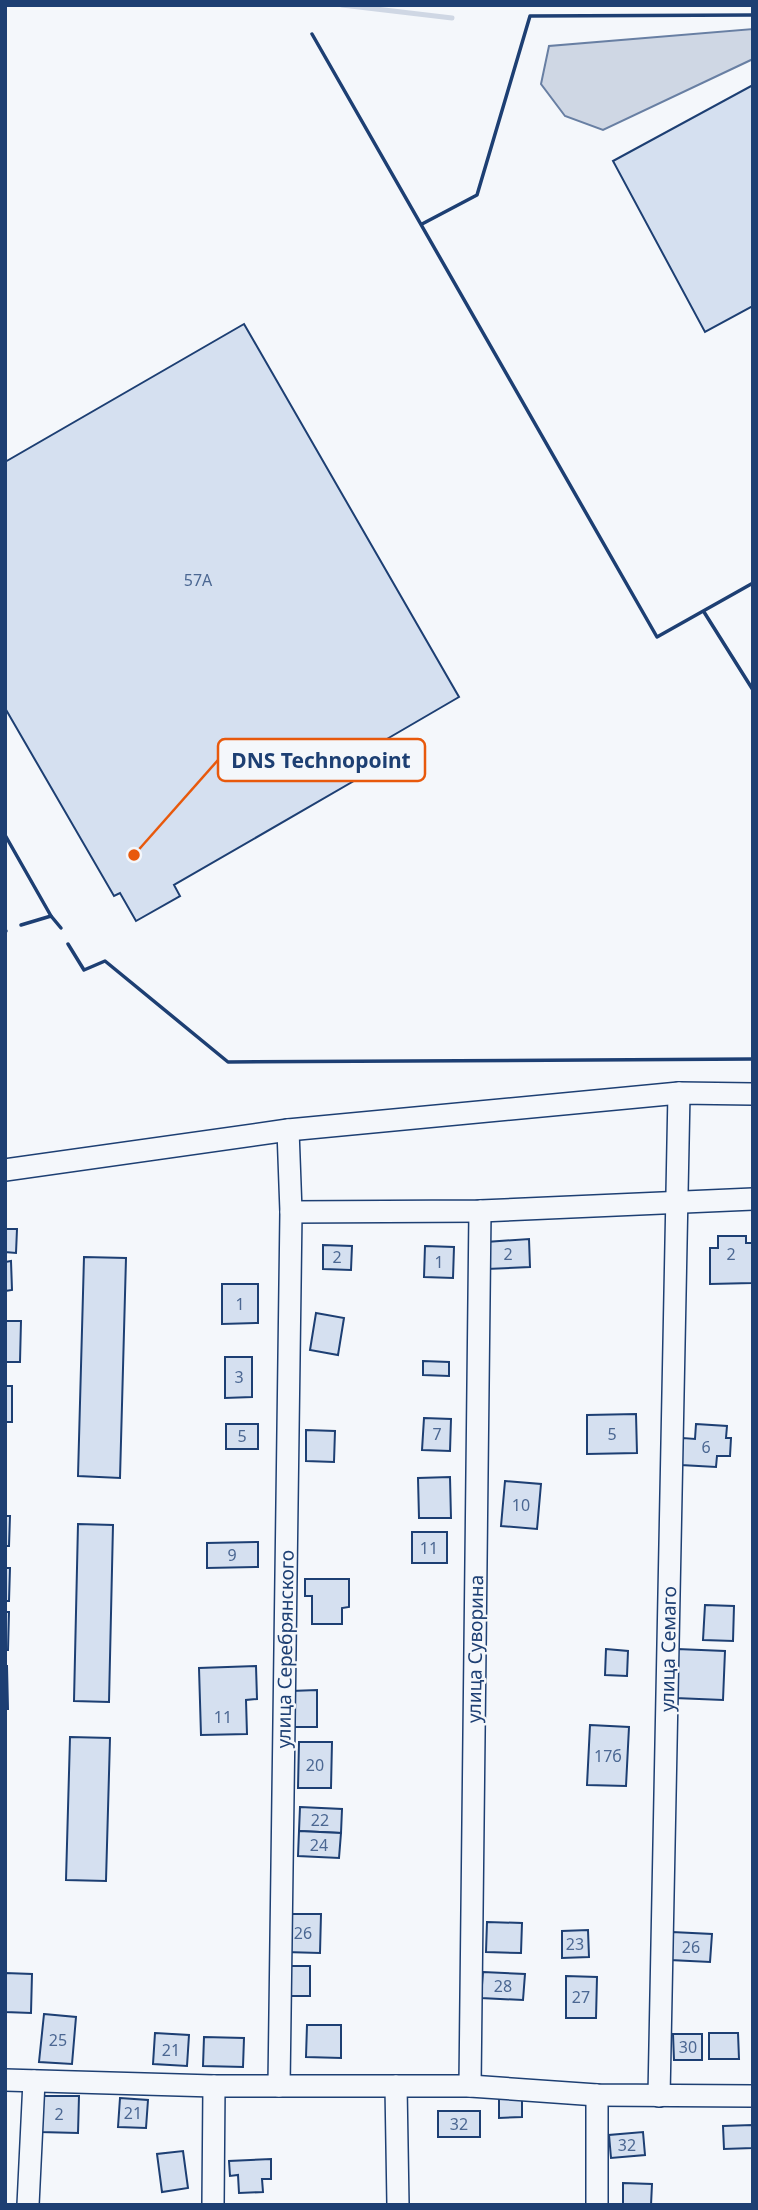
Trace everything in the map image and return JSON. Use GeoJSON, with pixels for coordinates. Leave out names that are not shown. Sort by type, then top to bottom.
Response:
{"type":"FeatureCollection","features":[{"type":"Feature","properties":{"kind":"street"},"geometry":{"type":"LineString","coordinates":[[5,1170],[288,1130],[679,1093],[753,1094]]}},
{"type":"Feature","properties":{"kind":"street","name":"улица Семаго"},"geometry":{"type":"LineString","coordinates":[[659,2096],[679,1093]]}},
{"type":"Feature","properties":{"kind":"street","name":"улица Серебрянского"},"geometry":{"type":"LineString","coordinates":[[279,2085],[290,1212],[288,1130]]}},
{"type":"Feature","properties":{"kind":"street"},"geometry":{"type":"LineString","coordinates":[[290,1212],[480,1211],[753,1199]]}},
{"type":"Feature","properties":{"kind":"street","name":"улица Суворина"},"geometry":{"type":"LineString","coordinates":[[470,2086],[480,1211]]}},
{"type":"Feature","properties":{"kind":"street"},"geometry":{"type":"LineString","coordinates":[[5,2080],[214,2086],[470,2086],[597,2095],[753,2096]]}},
{"type":"Feature","properties":{"kind":"street"},"geometry":{"type":"LineString","coordinates":[[29,2205],[34,2081]]}},
{"type":"Feature","properties":{"kind":"street"},"geometry":{"type":"LineString","coordinates":[[213,2205],[214,2086]]}},
{"type":"Feature","properties":{"kind":"street"},"geometry":{"type":"LineString","coordinates":[[396,2086],[398,2205]]}},
{"type":"Feature","properties":{"kind":"street"},"geometry":{"type":"LineString","coordinates":[[597,2095],[597,2205]]}},
{"type":"Feature","properties":{"kind":"shaded area"},"geometry":{"type":"Polygon","coordinates":[[[753,29],[753,59],[603,130],[565,116],[541,84],[549,46],[753,29]]]}},
{"type":"Feature","properties":{"kind":"building"},"geometry":{"type":"Polygon","coordinates":[[[753,85],[753,306],[705,332],[613,161],[753,85]]]}},
{"type":"Feature","properties":{"kind":"building"},"geometry":{"type":"Polygon","coordinates":[[[244,324],[459,697],[368,750],[378,767],[174,885],[180,896],[136,921],[120,893],[114,896],[5,708],[5,462],[244,324]]]}},
{"type":"Feature","properties":{"kind":"building"},"geometry":{"type":"Polygon","coordinates":[[[5,1229],[17,1229],[16,1253],[5,1252],[5,1229]]]}},
{"type":"Feature","properties":{"kind":"building"},"geometry":{"type":"Polygon","coordinates":[[[718,1236],[746,1236],[746,1243],[753,1243],[752,1283],[710,1284],[710,1248],[718,1248],[718,1236]]]}},
{"type":"Feature","properties":{"kind":"building"},"geometry":{"type":"Polygon","coordinates":[[[529,1239],[530,1267],[487,1269],[486,1242],[529,1239]]]}},
{"type":"Feature","properties":{"kind":"building"},"geometry":{"type":"Polygon","coordinates":[[[323,1245],[352,1246],[351,1270],[323,1269],[323,1245]]]}},
{"type":"Feature","properties":{"kind":"building"},"geometry":{"type":"Polygon","coordinates":[[[425,1246],[454,1247],[453,1278],[424,1277],[425,1246]]]}},
{"type":"Feature","properties":{"kind":"building"},"geometry":{"type":"Polygon","coordinates":[[[84,1257],[126,1258],[120,1478],[78,1476],[84,1257]]]}},
{"type":"Feature","properties":{"kind":"building"},"geometry":{"type":"Polygon","coordinates":[[[11,1261],[12,1290],[5,1291],[5,1262],[11,1261]]]}},
{"type":"Feature","properties":{"kind":"building"},"geometry":{"type":"Polygon","coordinates":[[[222,1284],[258,1284],[258,1323],[222,1324],[222,1284]]]}},
{"type":"Feature","properties":{"kind":"building"},"geometry":{"type":"Polygon","coordinates":[[[316,1313],[344,1318],[338,1355],[310,1350],[316,1313]]]}},
{"type":"Feature","properties":{"kind":"building"},"geometry":{"type":"Polygon","coordinates":[[[5,1321],[21,1321],[20,1362],[5,1362],[5,1321]]]}},
{"type":"Feature","properties":{"kind":"building"},"geometry":{"type":"Polygon","coordinates":[[[225,1357],[252,1357],[252,1397],[225,1398],[225,1357]]]}},
{"type":"Feature","properties":{"kind":"building"},"geometry":{"type":"Polygon","coordinates":[[[423,1361],[449,1362],[449,1376],[423,1375],[423,1361]]]}},
{"type":"Feature","properties":{"kind":"building"},"geometry":{"type":"Polygon","coordinates":[[[5,1386],[12,1386],[12,1422],[5,1422],[5,1386]]]}},
{"type":"Feature","properties":{"kind":"building"},"geometry":{"type":"Polygon","coordinates":[[[636,1414],[637,1453],[587,1454],[587,1415],[636,1414]]]}},
{"type":"Feature","properties":{"kind":"building"},"geometry":{"type":"Polygon","coordinates":[[[424,1418],[451,1419],[450,1451],[422,1450],[424,1418]]]}},
{"type":"Feature","properties":{"kind":"building"},"geometry":{"type":"Polygon","coordinates":[[[226,1424],[258,1424],[258,1449],[226,1449],[226,1424]]]}},
{"type":"Feature","properties":{"kind":"building"},"geometry":{"type":"Polygon","coordinates":[[[696,1424],[727,1426],[726,1438],[731,1438],[730,1456],[717,1456],[716,1467],[681,1465],[683,1438],[695,1439],[696,1424]]]}},
{"type":"Feature","properties":{"kind":"building"},"geometry":{"type":"Polygon","coordinates":[[[306,1430],[335,1431],[334,1462],[306,1461],[306,1430]]]}},
{"type":"Feature","properties":{"kind":"building"},"geometry":{"type":"Polygon","coordinates":[[[450,1477],[451,1518],[419,1518],[418,1478],[450,1477]]]}},
{"type":"Feature","properties":{"kind":"building"},"geometry":{"type":"Polygon","coordinates":[[[505,1481],[541,1484],[537,1529],[501,1526],[505,1481]]]}},
{"type":"Feature","properties":{"kind":"building"},"geometry":{"type":"Polygon","coordinates":[[[5,1516],[10,1516],[9,1546],[5,1546],[5,1516]]]}},
{"type":"Feature","properties":{"kind":"building"},"geometry":{"type":"Polygon","coordinates":[[[78,1524],[113,1525],[109,1702],[74,1701],[78,1524]]]}},
{"type":"Feature","properties":{"kind":"building"},"geometry":{"type":"Polygon","coordinates":[[[412,1532],[447,1532],[447,1563],[412,1563],[412,1532]]]}},
{"type":"Feature","properties":{"kind":"building"},"geometry":{"type":"Polygon","coordinates":[[[258,1542],[258,1567],[207,1568],[207,1543],[258,1542]]]}},
{"type":"Feature","properties":{"kind":"building"},"geometry":{"type":"Polygon","coordinates":[[[5,1568],[10,1568],[9,1601],[5,1601],[5,1568]]]}},
{"type":"Feature","properties":{"kind":"building"},"geometry":{"type":"Polygon","coordinates":[[[305,1579],[349,1579],[349,1607],[342,1608],[342,1624],[312,1624],[312,1596],[305,1596],[305,1579]]]}},
{"type":"Feature","properties":{"kind":"building"},"geometry":{"type":"Polygon","coordinates":[[[705,1605],[734,1606],[733,1641],[703,1640],[705,1605]]]}},
{"type":"Feature","properties":{"kind":"building"},"geometry":{"type":"Polygon","coordinates":[[[5,1612],[9,1612],[8,1650],[5,1650],[5,1612]]]}},
{"type":"Feature","properties":{"kind":"building"},"geometry":{"type":"Polygon","coordinates":[[[606,1649],[628,1651],[627,1676],[605,1675],[606,1649]]]}},
{"type":"Feature","properties":{"kind":"building"},"geometry":{"type":"Polygon","coordinates":[[[677,1649],[725,1651],[723,1700],[675,1698],[677,1649]]]}},
{"type":"Feature","properties":{"kind":"building"},"geometry":{"type":"Polygon","coordinates":[[[7,1666],[8,1709],[5,1709],[7,1666]]]}},
{"type":"Feature","properties":{"kind":"building"},"geometry":{"type":"Polygon","coordinates":[[[256,1666],[257,1699],[246,1700],[247,1734],[201,1735],[199,1668],[256,1666]]]}},
{"type":"Feature","properties":{"kind":"building"},"geometry":{"type":"Polygon","coordinates":[[[317,1690],[317,1727],[291,1727],[291,1691],[317,1690]]]}},
{"type":"Feature","properties":{"kind":"building"},"geometry":{"type":"Polygon","coordinates":[[[590,1725],[629,1727],[626,1786],[587,1785],[590,1725]]]}},
{"type":"Feature","properties":{"kind":"building"},"geometry":{"type":"Polygon","coordinates":[[[70,1737],[110,1738],[106,1881],[66,1880],[70,1737]]]}},
{"type":"Feature","properties":{"kind":"building"},"geometry":{"type":"Polygon","coordinates":[[[299,1742],[332,1742],[331,1788],[298,1788],[299,1742]]]}},
{"type":"Feature","properties":{"kind":"building"},"geometry":{"type":"Polygon","coordinates":[[[300,1807],[342,1809],[341,1833],[299,1831],[300,1807]]]}},
{"type":"Feature","properties":{"kind":"building"},"geometry":{"type":"Polygon","coordinates":[[[299,1831],[341,1833],[339,1858],[298,1856],[299,1831]]]}},
{"type":"Feature","properties":{"kind":"building"},"geometry":{"type":"Polygon","coordinates":[[[286,1914],[321,1914],[320,1953],[285,1952],[286,1914]]]}},
{"type":"Feature","properties":{"kind":"building"},"geometry":{"type":"Polygon","coordinates":[[[487,1922],[522,1923],[521,1953],[486,1952],[487,1922]]]}},
{"type":"Feature","properties":{"kind":"building"},"geometry":{"type":"Polygon","coordinates":[[[588,1930],[589,1957],[562,1958],[562,1931],[588,1930]]]}},
{"type":"Feature","properties":{"kind":"building"},"geometry":{"type":"Polygon","coordinates":[[[672,1932],[712,1934],[710,1962],[670,1960],[672,1932]]]}},
{"type":"Feature","properties":{"kind":"building"},"geometry":{"type":"Polygon","coordinates":[[[286,1966],[310,1966],[310,1996],[286,1996],[286,1966]]]}},
{"type":"Feature","properties":{"kind":"building"},"geometry":{"type":"Polygon","coordinates":[[[483,1972],[525,1974],[523,2000],[481,1998],[483,1972]]]}},
{"type":"Feature","properties":{"kind":"building"},"geometry":{"type":"Polygon","coordinates":[[[5,1973],[32,1974],[31,2013],[5,2012],[5,1973]]]}},
{"type":"Feature","properties":{"kind":"building"},"geometry":{"type":"Polygon","coordinates":[[[566,1976],[597,1977],[596,2018],[566,2018],[566,1976]]]}},
{"type":"Feature","properties":{"kind":"building"},"geometry":{"type":"Polygon","coordinates":[[[44,2014],[76,2017],[72,2064],[39,2062],[44,2014]]]}},
{"type":"Feature","properties":{"kind":"building"},"geometry":{"type":"Polygon","coordinates":[[[307,2025],[341,2025],[341,2058],[306,2057],[307,2025]]]}},
{"type":"Feature","properties":{"kind":"building"},"geometry":{"type":"Polygon","coordinates":[[[155,2033],[189,2035],[187,2066],[153,2064],[155,2033]]]}},
{"type":"Feature","properties":{"kind":"building"},"geometry":{"type":"Polygon","coordinates":[[[709,2033],[738,2033],[739,2059],[709,2059],[709,2033]]]}},
{"type":"Feature","properties":{"kind":"building"},"geometry":{"type":"Polygon","coordinates":[[[673,2034],[702,2034],[702,2060],[674,2060],[673,2034]]]}},
{"type":"Feature","properties":{"kind":"building"},"geometry":{"type":"Polygon","coordinates":[[[204,2037],[244,2038],[243,2067],[203,2066],[204,2037]]]}},
{"type":"Feature","properties":{"kind":"building"},"geometry":{"type":"Polygon","coordinates":[[[41,2096],[79,2096],[78,2133],[40,2132],[41,2096]]]}},
{"type":"Feature","properties":{"kind":"building"},"geometry":{"type":"Polygon","coordinates":[[[120,2098],[148,2100],[146,2128],[118,2127],[120,2098]]]}},
{"type":"Feature","properties":{"kind":"building"},"geometry":{"type":"Polygon","coordinates":[[[499,2099],[522,2099],[522,2117],[499,2118],[499,2099]]]}},
{"type":"Feature","properties":{"kind":"building"},"geometry":{"type":"Polygon","coordinates":[[[438,2111],[480,2111],[480,2137],[438,2137],[438,2111]]]}},
{"type":"Feature","properties":{"kind":"building"},"geometry":{"type":"Polygon","coordinates":[[[752,2125],[753,2148],[724,2149],[723,2126],[752,2125]]]}},
{"type":"Feature","properties":{"kind":"building"},"geometry":{"type":"Polygon","coordinates":[[[643,2132],[645,2155],[611,2158],[609,2135],[643,2132]]]}},
{"type":"Feature","properties":{"kind":"building"},"geometry":{"type":"Polygon","coordinates":[[[183,2151],[188,2188],[162,2192],[157,2154],[183,2151]]]}},
{"type":"Feature","properties":{"kind":"building"},"geometry":{"type":"Polygon","coordinates":[[[271,2159],[271,2179],[262,2179],[263,2192],[239,2193],[238,2175],[230,2176],[229,2161],[271,2159]]]}},
{"type":"Feature","properties":{"kind":"building"},"geometry":{"type":"Polygon","coordinates":[[[623,2183],[652,2184],[651,2205],[623,2205],[623,2183]]]}},
{"type":"Feature","properties":{"kind":"waterway"},"geometry":{"type":"LineString","coordinates":[[342,5],[452,18]]}},
{"type":"Feature","properties":{"kind":"wall"},"geometry":{"type":"LineString","coordinates":[[422,224],[477,195],[530,16],[753,15]]}},
{"type":"Feature","properties":{"kind":"wall"},"geometry":{"type":"LineString","coordinates":[[312,34],[657,637],[753,583]]}},
{"type":"Feature","properties":{"kind":"wall"},"geometry":{"type":"LineString","coordinates":[[704,612],[753,690]]}},
{"type":"Feature","properties":{"kind":"wall"},"geometry":{"type":"LineString","coordinates":[[5,835],[51,916]]}},
{"type":"Feature","properties":{"kind":"wall"},"geometry":{"type":"LineString","coordinates":[[21,925],[51,916],[61,928]]}},
{"type":"Feature","properties":{"kind":"wall"},"geometry":{"type":"LineString","coordinates":[[68,944],[84,970],[105,961],[228,1062],[753,1059]]}},
{"type":"Feature","properties":{"kind":"place","name":"DNS Technopoint"},"geometry":{"type":"Point","coordinates":[134,855]}}]}
